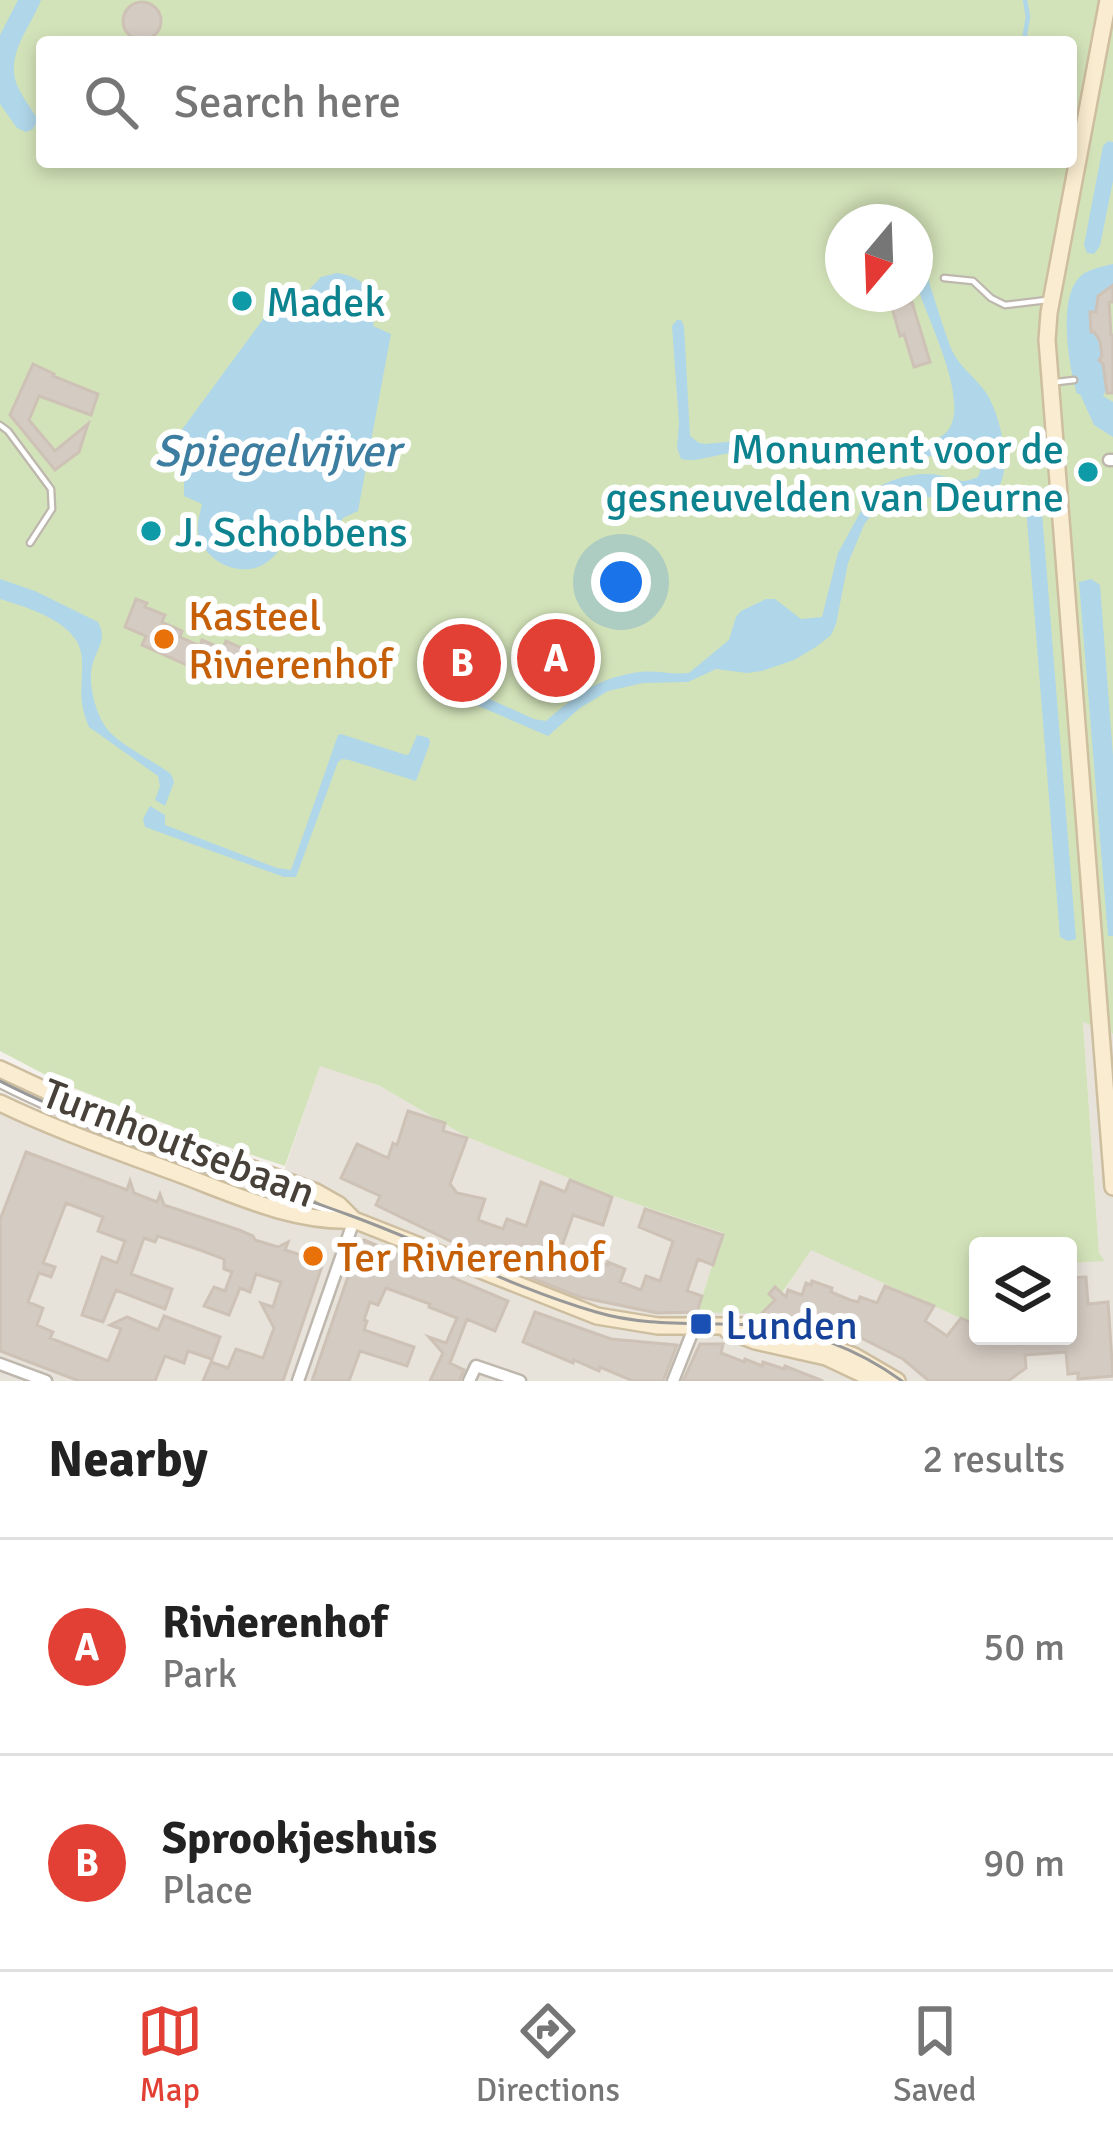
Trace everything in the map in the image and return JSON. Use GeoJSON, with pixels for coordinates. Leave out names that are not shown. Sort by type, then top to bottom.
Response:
{"type":"FeatureCollection","features":[{"type":"Feature","properties":{"kind":"main road"},"geometry":{"type":"LineString","coordinates":[[1108,0],[1047,362],[1106,999],[1113,1187]]}},
{"type":"Feature","properties":{"kind":"main road","name":"Turnhoutsebaan"},"geometry":{"type":"LineString","coordinates":[[1,1080],[316,1192],[354,1220]]}},
{"type":"Feature","properties":{"kind":"main road","name":"Turnhoutsebaan"},"geometry":{"type":"LineString","coordinates":[[0,1102],[67,1132],[272,1207],[321,1220],[354,1220],[597,1316],[640,1325],[742,1326],[802,1336],[854,1356],[897,1381]]}},
{"type":"Feature","properties":{"kind":"main road","name":"Turnhoutsebaan"},"geometry":{"type":"LineString","coordinates":[[724,1328],[746,1339],[826,1357],[877,1381]]}},
{"type":"Feature","properties":{"kind":"street"},"geometry":{"type":"LineString","coordinates":[[298,1381],[354,1220]]}},
{"type":"Feature","properties":{"kind":"street"},"geometry":{"type":"LineString","coordinates":[[673,1381],[694,1328]]}},
{"type":"Feature","properties":{"kind":"street"},"geometry":{"type":"LineString","coordinates":[[0,1364],[46,1381]]}},
{"type":"Feature","properties":{"kind":"street"},"geometry":{"type":"LineString","coordinates":[[469,1381],[476,1366],[520,1381]]}},
{"type":"Feature","properties":{"kind":"lane"},"geometry":{"type":"LineString","coordinates":[[944,278],[973,281],[1005,305],[1044,299],[1054,310]]}},
{"type":"Feature","properties":{"kind":"lane"},"geometry":{"type":"LineString","coordinates":[[1052,383],[1074,380]]}},
{"type":"Feature","properties":{"kind":"lane"},"geometry":{"type":"LineString","coordinates":[[0,425],[51,489],[52,509],[31,543]]}},
{"type":"Feature","properties":{"kind":"shaded area"},"geometry":{"type":"Polygon","coordinates":[[[1083,1021],[1113,1034],[1113,1381],[0,1381],[0,1108],[270,1213],[320,1065],[380,1086],[467,1137],[613,1196],[724,1234],[702,1296],[761,1313],[783,1293],[810,1249],[969,1322],[969,1345],[1077,1345],[1077,1262],[1104,1260],[1099,1253],[1083,1021]]]}},
{"type":"Feature","properties":{"kind":"green space"},"geometry":{"type":"Polygon","coordinates":[[[0,0],[1113,0],[1113,1034],[1083,1022],[1099,1253],[1105,1261],[1077,1263],[1077,1237],[969,1237],[969,1322],[811,1250],[782,1293],[761,1314],[697,1312],[723,1233],[613,1196],[467,1137],[380,1086],[320,1066],[285,1166],[61,1083],[0,1051],[0,0]]]}},
{"type":"Feature","properties":{"kind":"water"},"geometry":{"type":"Polygon","coordinates":[[[18,0],[41,0],[14,62],[17,85],[36,117],[33,129],[26,132],[17,128],[0,104],[0,35],[18,0]]]}},
{"type":"Feature","properties":{"kind":"water"},"geometry":{"type":"Polygon","coordinates":[[[1113,142],[1113,181],[1100,246],[1094,254],[1087,253],[1084,245],[1103,146],[1113,142]]]}},
{"type":"Feature","properties":{"kind":"water"},"geometry":{"type":"Polygon","coordinates":[[[1113,264],[1113,288],[1098,296],[1096,312],[1090,313],[1091,332],[1099,335],[1103,396],[1113,402],[1113,437],[1094,425],[1077,394],[1067,318],[1078,279],[1113,264]]]}},
{"type":"Feature","properties":{"kind":"water","name":"Spiegelvijver"},"geometry":{"type":"Polygon","coordinates":[[[337,273],[356,279],[369,290],[375,306],[373,326],[391,334],[358,511],[343,518],[335,534],[316,538],[304,550],[286,541],[258,567],[229,567],[212,557],[201,541],[202,504],[184,496],[184,480],[176,467],[182,452],[178,435],[286,288],[304,295],[321,277],[337,273]]]}},
{"type":"Feature","properties":{"kind":"water"},"geometry":{"type":"Polygon","coordinates":[[[933,294],[950,346],[990,399],[1000,427],[1005,460],[999,486],[991,494],[971,499],[880,502],[848,563],[836,624],[816,647],[762,671],[716,669],[688,682],[643,683],[608,691],[548,736],[439,689],[440,679],[445,679],[546,721],[578,695],[612,678],[646,672],[689,673],[729,640],[741,611],[766,599],[775,599],[801,619],[822,617],[838,553],[873,489],[915,475],[959,481],[978,477],[980,460],[969,445],[926,457],[912,452],[916,441],[940,437],[952,423],[954,401],[927,312],[933,312],[933,294]]]}},
{"type":"Feature","properties":{"kind":"water"},"geometry":{"type":"Polygon","coordinates":[[[677,320],[684,326],[690,436],[699,443],[797,440],[830,448],[869,439],[887,443],[882,450],[810,467],[746,453],[681,459],[672,326],[677,320]]]}},
{"type":"Feature","properties":{"kind":"water"},"geometry":{"type":"Polygon","coordinates":[[[1041,500],[1076,939],[1068,941],[1060,937],[1026,507],[1030,501],[1041,500]]]}},
{"type":"Feature","properties":{"kind":"water"},"geometry":{"type":"Polygon","coordinates":[[[0,579],[98,622],[102,639],[91,674],[97,709],[113,735],[171,774],[174,782],[165,806],[155,800],[158,776],[89,727],[82,700],[82,659],[73,636],[51,619],[0,599],[0,579]]]}},
{"type":"Feature","properties":{"kind":"water"},"geometry":{"type":"Polygon","coordinates":[[[1091,579],[1100,585],[1113,756],[1113,936],[1108,936],[1079,582],[1091,579]]]}},
{"type":"Feature","properties":{"kind":"water"},"geometry":{"type":"Polygon","coordinates":[[[341,734],[406,755],[417,735],[429,738],[430,743],[416,781],[349,760],[338,762],[296,877],[284,877],[145,827],[143,819],[150,806],[165,815],[165,825],[291,870],[341,734]]]}},
{"type":"Feature","properties":{"kind":"building"},"geometry":{"type":"Polygon","coordinates":[[[135,4],[149,4],[159,14],[159,28],[152,36],[132,36],[125,28],[125,14],[135,4]]]}},
{"type":"Feature","properties":{"kind":"building"},"geometry":{"type":"Polygon","coordinates":[[[1113,285],[1113,302],[1109,302],[1113,393],[1107,393],[1100,341],[1091,332],[1090,312],[1096,312],[1098,296],[1113,285]]]}},
{"type":"Feature","properties":{"kind":"building"},"geometry":{"type":"Polygon","coordinates":[[[893,312],[915,312],[930,362],[914,367],[904,334],[900,336],[893,312]]]}},
{"type":"Feature","properties":{"kind":"building"},"geometry":{"type":"Polygon","coordinates":[[[33,364],[98,394],[91,415],[39,396],[29,420],[55,451],[88,424],[79,452],[55,470],[10,415],[33,364]]]}},
{"type":"Feature","properties":{"kind":"building","name":"Kasteel Rivierenhof"},"geometry":{"type":"Polygon","coordinates":[[[136,599],[165,615],[162,622],[182,631],[180,637],[200,646],[202,640],[223,649],[226,641],[257,650],[244,679],[221,670],[207,674],[142,645],[146,636],[125,627],[136,599]]]}},
{"type":"Feature","properties":{"kind":"building"},"geometry":{"type":"Polygon","coordinates":[[[408,1111],[445,1123],[443,1131],[467,1138],[450,1184],[457,1193],[485,1199],[478,1220],[503,1229],[507,1219],[526,1226],[541,1182],[565,1192],[570,1180],[612,1197],[603,1225],[573,1215],[561,1249],[597,1269],[600,1262],[608,1262],[625,1269],[620,1282],[641,1290],[646,1276],[660,1281],[673,1241],[639,1227],[645,1209],[723,1235],[713,1265],[698,1259],[687,1291],[702,1296],[697,1312],[657,1313],[580,1297],[504,1267],[376,1205],[380,1196],[341,1178],[357,1144],[388,1158],[408,1111]]]}},
{"type":"Feature","properties":{"kind":"building"},"geometry":{"type":"Polygon","coordinates":[[[26,1152],[127,1190],[130,1181],[134,1193],[157,1202],[160,1194],[164,1205],[255,1240],[278,1247],[288,1242],[285,1250],[322,1256],[283,1381],[203,1381],[211,1362],[228,1368],[236,1349],[263,1358],[274,1328],[261,1303],[273,1307],[281,1282],[256,1274],[250,1292],[240,1288],[229,1315],[204,1306],[214,1287],[225,1291],[232,1272],[224,1269],[224,1259],[158,1236],[155,1242],[144,1238],[131,1274],[172,1289],[165,1309],[116,1290],[103,1322],[82,1315],[102,1257],[117,1263],[125,1241],[98,1231],[103,1217],[66,1203],[43,1263],[55,1267],[51,1277],[39,1273],[28,1302],[43,1308],[37,1325],[53,1332],[50,1338],[108,1361],[121,1329],[110,1325],[127,1317],[158,1330],[164,1316],[220,1337],[212,1359],[188,1351],[184,1363],[165,1356],[155,1381],[79,1381],[0,1351],[0,1220],[26,1152]]]}},
{"type":"Feature","properties":{"kind":"building"},"geometry":{"type":"Polygon","coordinates":[[[364,1240],[508,1301],[495,1331],[467,1319],[450,1363],[464,1370],[459,1381],[430,1381],[443,1353],[429,1337],[446,1343],[457,1318],[386,1288],[378,1305],[370,1302],[364,1330],[414,1347],[407,1366],[360,1351],[349,1381],[312,1381],[364,1240]]]}},
{"type":"Feature","properties":{"kind":"building"},"geometry":{"type":"Polygon","coordinates":[[[1086,1277],[1088,1304],[1108,1302],[1113,1376],[1078,1379],[1078,1373],[1068,1374],[1066,1352],[1025,1355],[1026,1368],[1008,1381],[929,1381],[903,1359],[861,1338],[761,1314],[775,1300],[769,1294],[775,1287],[786,1297],[788,1290],[802,1295],[806,1283],[812,1281],[850,1300],[858,1302],[860,1297],[877,1303],[885,1286],[934,1306],[925,1321],[947,1336],[961,1318],[969,1322],[969,1345],[1077,1345],[1077,1278],[1086,1277]]]}},
{"type":"Feature","properties":{"kind":"building"},"geometry":{"type":"Polygon","coordinates":[[[535,1312],[611,1339],[677,1345],[663,1381],[633,1381],[523,1342],[535,1312]]]}},
{"type":"Feature","properties":{"kind":"building"},"geometry":{"type":"Polygon","coordinates":[[[700,1344],[723,1344],[721,1353],[744,1362],[785,1366],[823,1381],[683,1381],[700,1344]]]}},
{"type":"Feature","properties":{"kind":"waterway"},"geometry":{"type":"LineString","coordinates":[[1025,0],[1025,36]]}},
{"type":"Feature","properties":{"kind":"tram line"},"geometry":{"type":"LineString","coordinates":[[0,1081],[128,1136],[349,1215],[564,1302],[634,1320],[790,1331],[849,1350],[902,1381]]}},
{"type":"Feature","properties":{"kind":"place","name":"Madek"},"geometry":{"type":"Point","coordinates":[242,301]}},
{"type":"Feature","properties":{"kind":"place","name":"Monument voor de gesneuvelden van Deurne"},"geometry":{"type":"Point","coordinates":[1088,472]}},
{"type":"Feature","properties":{"kind":"place","name":"J. Schobbens"},"geometry":{"type":"Point","coordinates":[151,531]}},
{"type":"Feature","properties":{"kind":"place","name":"Kasteel Rivierenhof"},"geometry":{"type":"Point","coordinates":[164,639]}},
{"type":"Feature","properties":{"kind":"place","name":"Rivierenhof"},"geometry":{"type":"Point","coordinates":[556,658]}},
{"type":"Feature","properties":{"kind":"place","name":"Sprookjeshuis"},"geometry":{"type":"Point","coordinates":[462,663]}},
{"type":"Feature","properties":{"kind":"place","name":"Ter Rivierenhof"},"geometry":{"type":"Point","coordinates":[313,1256]}},
{"type":"Feature","properties":{"kind":"place","name":"Lunden"},"geometry":{"type":"Point","coordinates":[701,1324]}}]}
